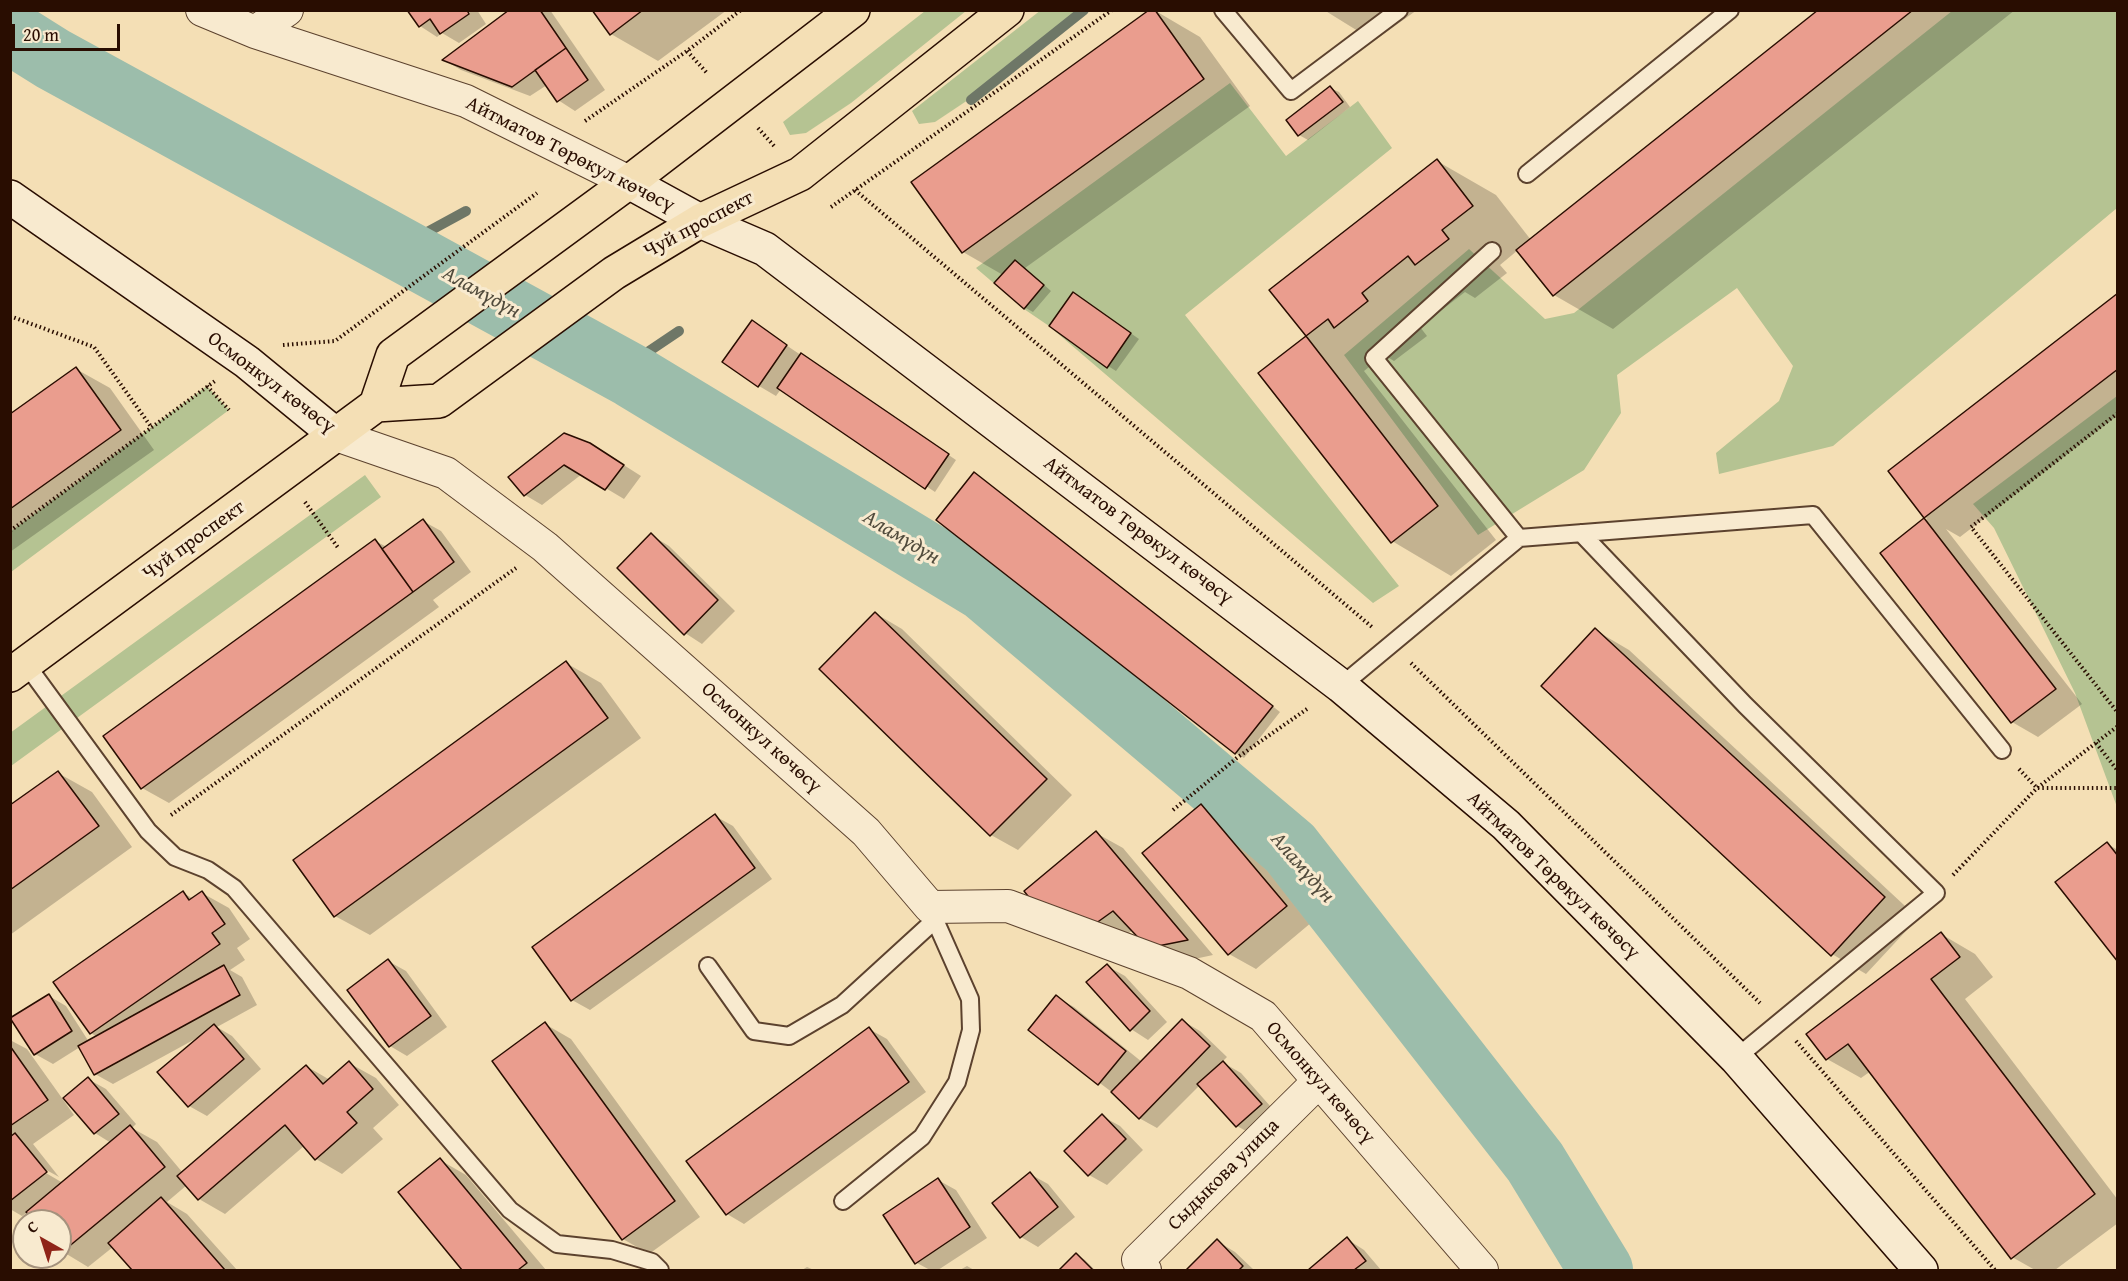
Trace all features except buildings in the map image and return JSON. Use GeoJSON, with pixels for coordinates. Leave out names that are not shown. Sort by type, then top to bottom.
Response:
{"type":"FeatureCollection","features":[{"type":"Feature","properties":{"kind":"main road"},"geometry":{"type":"LineString","coordinates":[[376,405],[393,355],[629,182],[853,10]]}},
{"type":"Feature","properties":{"kind":"main road","name":"Чуй проспект"},"geometry":{"type":"LineString","coordinates":[[18,670],[376,405],[439,401],[614,273],[700,220],[800,174],[1007,10]]}},
{"type":"Feature","properties":{"kind":"street","name":"Айтматов Төрөкул көчөсү"},"geometry":{"type":"LineString","coordinates":[[202,10],[255,32],[466,101],[700,220],[765,249],[1341,686],[1506,825],[1736,1058],[1921,1270]]}},
{"type":"Feature","properties":{"kind":"street"},"geometry":{"type":"LineString","coordinates":[[255,32],[287,10]]}},
{"type":"Feature","properties":{"kind":"street","name":"Осмонкул көчөсү"},"geometry":{"type":"LineString","coordinates":[[10,197],[247,362],[336,435],[446,473],[545,547],[866,832],[932,913],[1008,906],[1189,973],[1263,1016],[1482,1270]]}},
{"type":"Feature","properties":{"kind":"street","name":"Сыдыкова улица"},"geometry":{"type":"LineString","coordinates":[[1145,1270],[1138,1260],[1319,1081]]}},
{"type":"Feature","properties":{"kind":"lane"},"geometry":{"type":"LineString","coordinates":[[1223,10],[1291,91],[1399,10]]}},
{"type":"Feature","properties":{"kind":"lane"},"geometry":{"type":"LineString","coordinates":[[1527,174],[1730,10]]}},
{"type":"Feature","properties":{"kind":"lane"},"geometry":{"type":"LineString","coordinates":[[1492,251],[1374,358],[1519,538]]}},
{"type":"Feature","properties":{"kind":"lane"},"geometry":{"type":"LineString","coordinates":[[1341,686],[1519,538],[1813,515],[2002,750]]}},
{"type":"Feature","properties":{"kind":"lane"},"geometry":{"type":"LineString","coordinates":[[1581,532],[1745,705],[1936,893],[1736,1058]]}},
{"type":"Feature","properties":{"kind":"lane"},"geometry":{"type":"LineString","coordinates":[[18,670],[148,831],[175,857],[208,870],[234,888],[510,1210],[557,1244],[612,1250],[652,1262],[660,1270]]}},
{"type":"Feature","properties":{"kind":"lane"},"geometry":{"type":"LineString","coordinates":[[708,966],[754,1030],[789,1036],[842,1005],[932,913],[970,999],[971,1030],[957,1082],[922,1137],[843,1202]]}},
{"type":"Feature","properties":{"kind":"path"},"geometry":{"type":"LineString","coordinates":[[580,124],[687,51],[741,10]]}},
{"type":"Feature","properties":{"kind":"path"},"geometry":{"type":"LineString","coordinates":[[831,207],[1112,10]]}},
{"type":"Feature","properties":{"kind":"path"},"geometry":{"type":"LineString","coordinates":[[687,51],[707,73]]}},
{"type":"Feature","properties":{"kind":"path"},"geometry":{"type":"LineString","coordinates":[[757,127],[780,152]]}},
{"type":"Feature","properties":{"kind":"path"},"geometry":{"type":"LineString","coordinates":[[855,190],[1391,644],[1780,1023],[1995,1270]]}},
{"type":"Feature","properties":{"kind":"path"},"geometry":{"type":"LineString","coordinates":[[279,346],[335,341],[537,193]]}},
{"type":"Feature","properties":{"kind":"path"},"geometry":{"type":"LineString","coordinates":[[10,316],[94,347],[152,428]]}},
{"type":"Feature","properties":{"kind":"path"},"geometry":{"type":"LineString","coordinates":[[10,531],[217,380]]}},
{"type":"Feature","properties":{"kind":"path"},"geometry":{"type":"LineString","coordinates":[[207,386],[229,410]]}},
{"type":"Feature","properties":{"kind":"path"},"geometry":{"type":"LineString","coordinates":[[2118,413],[1971,527],[2118,713]]}},
{"type":"Feature","properties":{"kind":"path"},"geometry":{"type":"LineString","coordinates":[[305,502],[339,549]]}},
{"type":"Feature","properties":{"kind":"path"},"geometry":{"type":"LineString","coordinates":[[148,831],[545,547]]}},
{"type":"Feature","properties":{"kind":"path"},"geometry":{"type":"LineString","coordinates":[[1173,810],[1238,757],[1307,709]]}},
{"type":"Feature","properties":{"kind":"path"},"geometry":{"type":"LineString","coordinates":[[1936,893],[2037,788],[2118,726]]}},
{"type":"Feature","properties":{"kind":"path"},"geometry":{"type":"LineString","coordinates":[[2096,743],[2118,771]]}},
{"type":"Feature","properties":{"kind":"path"},"geometry":{"type":"LineString","coordinates":[[2037,788],[2118,788]]}},
{"type":"Feature","properties":{"kind":"green space"},"geometry":{"type":"Polygon","coordinates":[[[1041,10],[1082,11],[980,92],[935,122],[919,124],[912,111],[1041,10]]]}},
{"type":"Feature","properties":{"kind":"green space"},"geometry":{"type":"Polygon","coordinates":[[[925,11],[966,11],[851,103],[806,133],[790,135],[783,122],[925,11]]]}},
{"type":"Feature","properties":{"kind":"green space"},"geometry":{"type":"Polygon","coordinates":[[[1952,11],[2117,11],[2117,208],[1833,446],[1719,474],[1716,453],[1779,401],[1793,366],[1737,288],[1617,375],[1621,413],[1584,470],[1478,535],[1344,355],[1469,249],[1545,319],[1574,313],[1952,11]]]}},
{"type":"Feature","properties":{"kind":"green space"},"geometry":{"type":"Polygon","coordinates":[[[1230,83],[1286,156],[1358,101],[1392,148],[1185,315],[1399,586],[1373,603],[1049,326],[1024,309],[976,268],[1230,83]]]}},
{"type":"Feature","properties":{"kind":"green space"},"geometry":{"type":"Polygon","coordinates":[[[207,386],[229,410],[11,572],[11,531],[207,386]]]}},
{"type":"Feature","properties":{"kind":"green space"},"geometry":{"type":"Polygon","coordinates":[[[2117,396],[2117,807],[2075,693],[1994,528],[1973,504],[2117,396]]]}},
{"type":"Feature","properties":{"kind":"green space"},"geometry":{"type":"Polygon","coordinates":[[[365,475],[381,497],[11,766],[10,733],[365,475]]]}},
{"type":"Feature","properties":{"kind":"waterway"},"geometry":{"type":"LineString","coordinates":[[971,100],[1084,10]]}},
{"type":"Feature","properties":{"kind":"waterway","name":"Аламүдүн"},"geometry":{"type":"LineString","coordinates":[[10,32],[53,59],[632,376],[984,589],[1290,848],[1535,1162],[1601,1270]]}},
{"type":"Feature","properties":{"kind":"waterway"},"geometry":{"type":"LineString","coordinates":[[398,248],[466,211]]}},
{"type":"Feature","properties":{"kind":"waterway"},"geometry":{"type":"LineString","coordinates":[[621,370],[679,331]]}}]}
